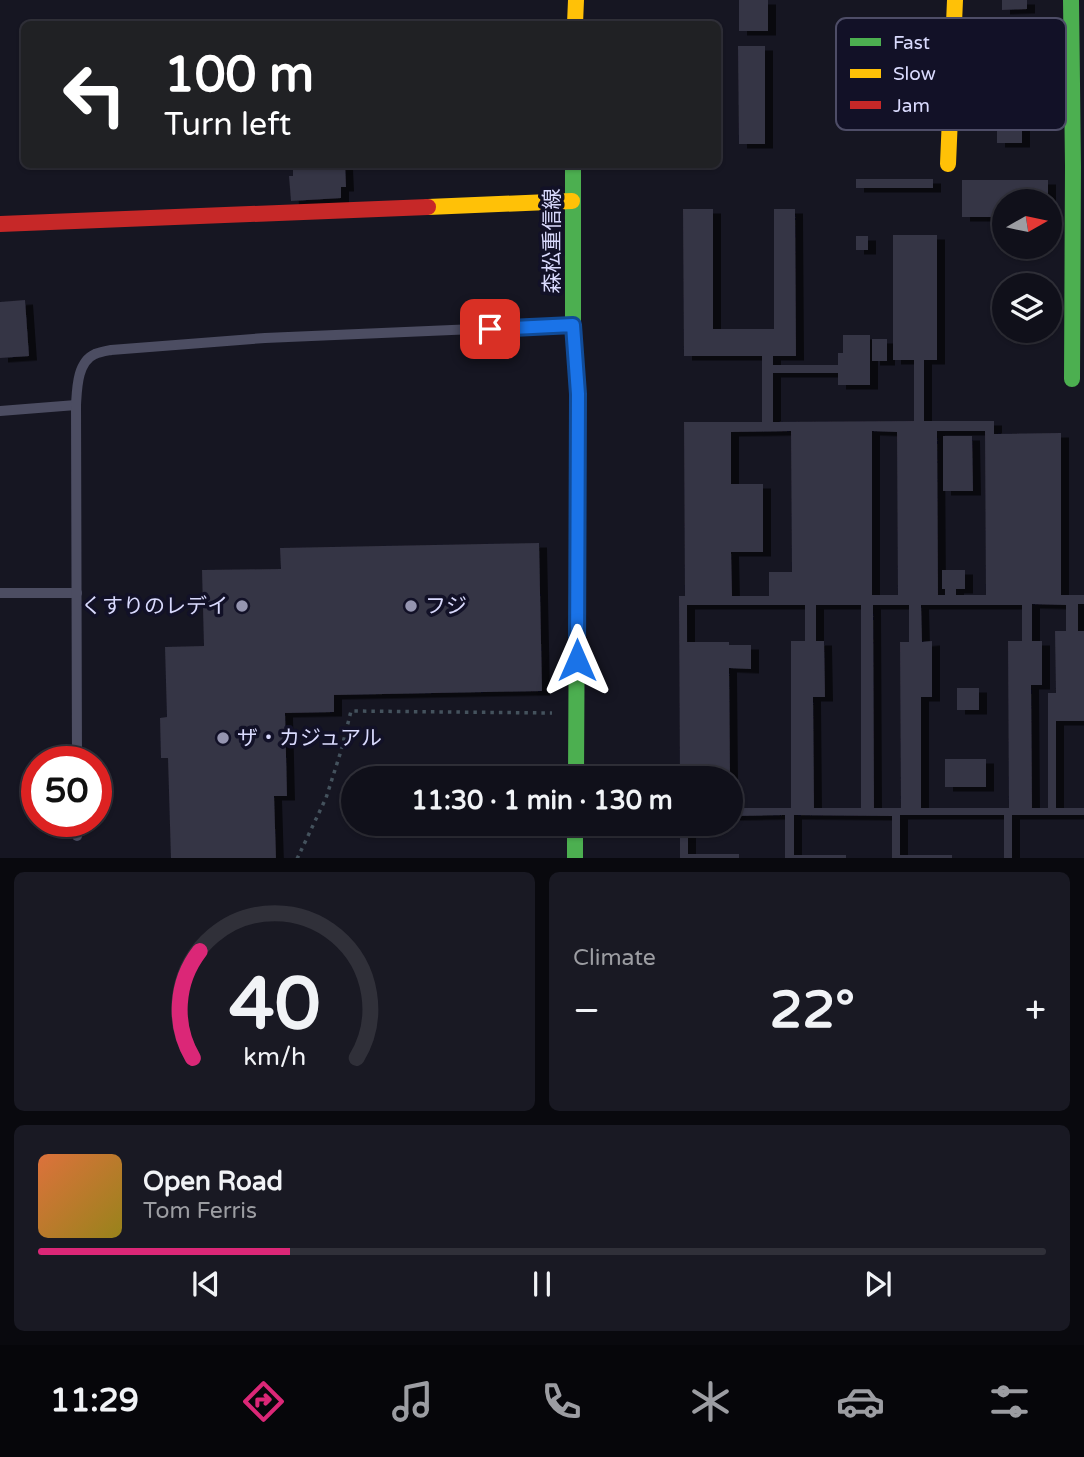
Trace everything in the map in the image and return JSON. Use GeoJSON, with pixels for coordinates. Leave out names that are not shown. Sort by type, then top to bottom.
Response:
{"type":"FeatureCollection","features":[{"type":"Feature","properties":{"kind":"street"},"geometry":{"type":"LineString","coordinates":[[575,21],[576,0]]}},
{"type":"Feature","properties":{"kind":"street"},"geometry":{"type":"LineString","coordinates":[[954,18],[955,0]]}},
{"type":"Feature","properties":{"kind":"street"},"geometry":{"type":"LineString","coordinates":[[1071,0],[1072,379]]}},
{"type":"Feature","properties":{"kind":"street"},"geometry":{"type":"LineString","coordinates":[[948,164],[949,130]]}},
{"type":"Feature","properties":{"kind":"street","name":"森松重信線"},"geometry":{"type":"LineString","coordinates":[[573,168],[573,325],[578,394],[576,766]]}},
{"type":"Feature","properties":{"kind":"street"},"geometry":{"type":"LineString","coordinates":[[0,224],[572,201]]}},
{"type":"Feature","properties":{"kind":"street"},"geometry":{"type":"LineString","coordinates":[[575,836],[575,858]]}},
{"type":"Feature","properties":{"kind":"lane"},"geometry":{"type":"LineString","coordinates":[[77,746],[76,405],[79,376],[90,356],[111,350],[265,338],[573,325]]}},
{"type":"Feature","properties":{"kind":"lane"},"geometry":{"type":"LineString","coordinates":[[0,411],[76,405]]}},
{"type":"Feature","properties":{"kind":"lane"},"geometry":{"type":"LineString","coordinates":[[0,593],[77,593]]}},
{"type":"Feature","properties":{"kind":"path"},"geometry":{"type":"LineString","coordinates":[[297,858],[326,799],[351,711],[576,713]]}},
{"type":"Feature","properties":{"kind":"building"},"geometry":{"type":"Polygon","coordinates":[[[739,0],[768,0],[768,31],[739,31],[739,0]]]}},
{"type":"Feature","properties":{"kind":"building"},"geometry":{"type":"Polygon","coordinates":[[[1002,0],[1027,0],[1027,9],[1002,10],[1002,0]]]}},
{"type":"Feature","properties":{"kind":"building"},"geometry":{"type":"Polygon","coordinates":[[[738,46],[765,46],[765,144],[739,144],[738,46]]]}},
{"type":"Feature","properties":{"kind":"building"},"geometry":{"type":"Polygon","coordinates":[[[997,130],[1022,130],[1022,143],[997,143],[997,130]]]}},
{"type":"Feature","properties":{"kind":"building"},"geometry":{"type":"Polygon","coordinates":[[[293,168],[345,168],[346,187],[341,187],[341,198],[291,201],[289,176],[293,176],[293,168]]]}},
{"type":"Feature","properties":{"kind":"building"},"geometry":{"type":"Polygon","coordinates":[[[856,179],[933,179],[933,188],[856,188],[856,179]]]}},
{"type":"Feature","properties":{"kind":"building"},"geometry":{"type":"Polygon","coordinates":[[[962,180],[1048,180],[1048,189],[992,189],[992,217],[962,217],[962,180]]]}},
{"type":"Feature","properties":{"kind":"building"},"geometry":{"type":"Polygon","coordinates":[[[683,209],[713,209],[713,329],[774,329],[774,209],[795,209],[796,356],[773,356],[773,365],[838,365],[838,353],[843,353],[843,335],[870,335],[870,385],[838,385],[838,373],[773,373],[773,422],[914,421],[914,360],[893,360],[893,235],[937,235],[937,360],[924,360],[924,421],[994,421],[994,434],[1061,433],[1061,595],[1084,595],[1084,604],[1078,604],[1078,631],[1084,631],[1084,721],[1056,721],[1056,808],[1084,808],[1084,815],[1012,815],[1012,858],[1004,858],[1004,815],[900,815],[900,855],[952,855],[952,858],[892,858],[892,816],[794,815],[794,855],[846,855],[846,858],[785,858],[785,815],[743,816],[743,808],[791,808],[791,641],[805,641],[805,605],[687,605],[687,642],[751,645],[751,669],[729,668],[730,766],[680,766],[679,596],[685,596],[684,422],[762,422],[762,356],[684,356],[683,209]],[[791,431],[731,432],[731,484],[763,484],[763,552],[731,552],[732,596],[769,596],[769,572],[792,572],[791,431]],[[872,431],[872,595],[898,595],[897,432],[872,431]],[[937,431],[938,595],[945,595],[945,589],[942,589],[942,570],[965,570],[965,589],[956,589],[956,595],[986,595],[985,431],[937,431]],[[1032,604],[1032,641],[1042,641],[1042,685],[1031,685],[1032,808],[1048,808],[1048,693],[1056,693],[1055,631],[1066,631],[1066,605],[1032,604]],[[816,605],[816,641],[824,641],[825,697],[813,697],[814,808],[861,808],[861,605],[816,605]],[[873,605],[874,808],[901,808],[900,642],[909,642],[909,605],[873,605]],[[921,605],[922,642],[932,641],[932,697],[921,697],[921,808],[1009,808],[1008,641],[1022,641],[1022,605],[921,605]]]}},
{"type":"Feature","properties":{"kind":"building"},"geometry":{"type":"Polygon","coordinates":[[[856,236],[868,236],[868,250],[856,250],[856,236]]]}},
{"type":"Feature","properties":{"kind":"building"},"geometry":{"type":"Polygon","coordinates":[[[25,300],[29,356],[0,358],[0,302],[25,300]]]}},
{"type":"Feature","properties":{"kind":"building"},"geometry":{"type":"Polygon","coordinates":[[[872,339],[887,339],[887,361],[872,361],[872,339]]]}},
{"type":"Feature","properties":{"kind":"building"},"geometry":{"type":"Polygon","coordinates":[[[943,436],[972,436],[973,491],[943,491],[943,436]]]}},
{"type":"Feature","properties":{"kind":"building"},"geometry":{"type":"Polygon","coordinates":[[[539,543],[542,691],[334,695],[334,712],[285,713],[287,796],[274,796],[276,858],[171,858],[168,758],[161,758],[160,718],[167,717],[165,647],[204,646],[202,570],[281,569],[280,548],[539,543]]]}},
{"type":"Feature","properties":{"kind":"building"},"geometry":{"type":"Polygon","coordinates":[[[957,688],[979,688],[979,710],[957,710],[957,688]]]}},
{"type":"Feature","properties":{"kind":"building"},"geometry":{"type":"Polygon","coordinates":[[[945,759],[986,759],[986,787],[945,787],[945,759]]]}},
{"type":"Feature","properties":{"kind":"building"},"geometry":{"type":"Polygon","coordinates":[[[680,836],[688,836],[688,854],[739,854],[739,858],[680,858],[680,836]]]}},
{"type":"Feature","properties":{"kind":"traffic: fast"},"geometry":{"type":"LineString","coordinates":[[1071,0],[1072,379]]}},
{"type":"Feature","properties":{"kind":"traffic: fast"},"geometry":{"type":"LineString","coordinates":[[573,168],[573,328],[578,394],[576,766]]}},
{"type":"Feature","properties":{"kind":"traffic: fast"},"geometry":{"type":"LineString","coordinates":[[575,836],[575,858]]}},
{"type":"Feature","properties":{"kind":"traffic: slow"},"geometry":{"type":"LineString","coordinates":[[575,21],[576,0]]}},
{"type":"Feature","properties":{"kind":"traffic: slow"},"geometry":{"type":"LineString","coordinates":[[954,18],[955,0]]}},
{"type":"Feature","properties":{"kind":"traffic: slow"},"geometry":{"type":"LineString","coordinates":[[948,164],[949,130]]}},
{"type":"Feature","properties":{"kind":"traffic: slow"},"geometry":{"type":"LineString","coordinates":[[428,207],[572,201]]}},
{"type":"Feature","properties":{"kind":"traffic: jam"},"geometry":{"type":"LineString","coordinates":[[0,224],[428,207]]}},
{"type":"Feature","properties":{"kind":"place","name":"くすりのレデイ"},"geometry":{"type":"Point","coordinates":[242,606]}},
{"type":"Feature","properties":{"kind":"place","name":"フジ"},"geometry":{"type":"Point","coordinates":[411,606]}},
{"type":"Feature","properties":{"kind":"place","name":"ザ・カジュアル"},"geometry":{"type":"Point","coordinates":[223,738]}},
{"type":"Feature","properties":{"kind":"route"},"geometry":{"type":"LineString","coordinates":[[490,329],[573,325],[578,394],[577,660]]}}]}
